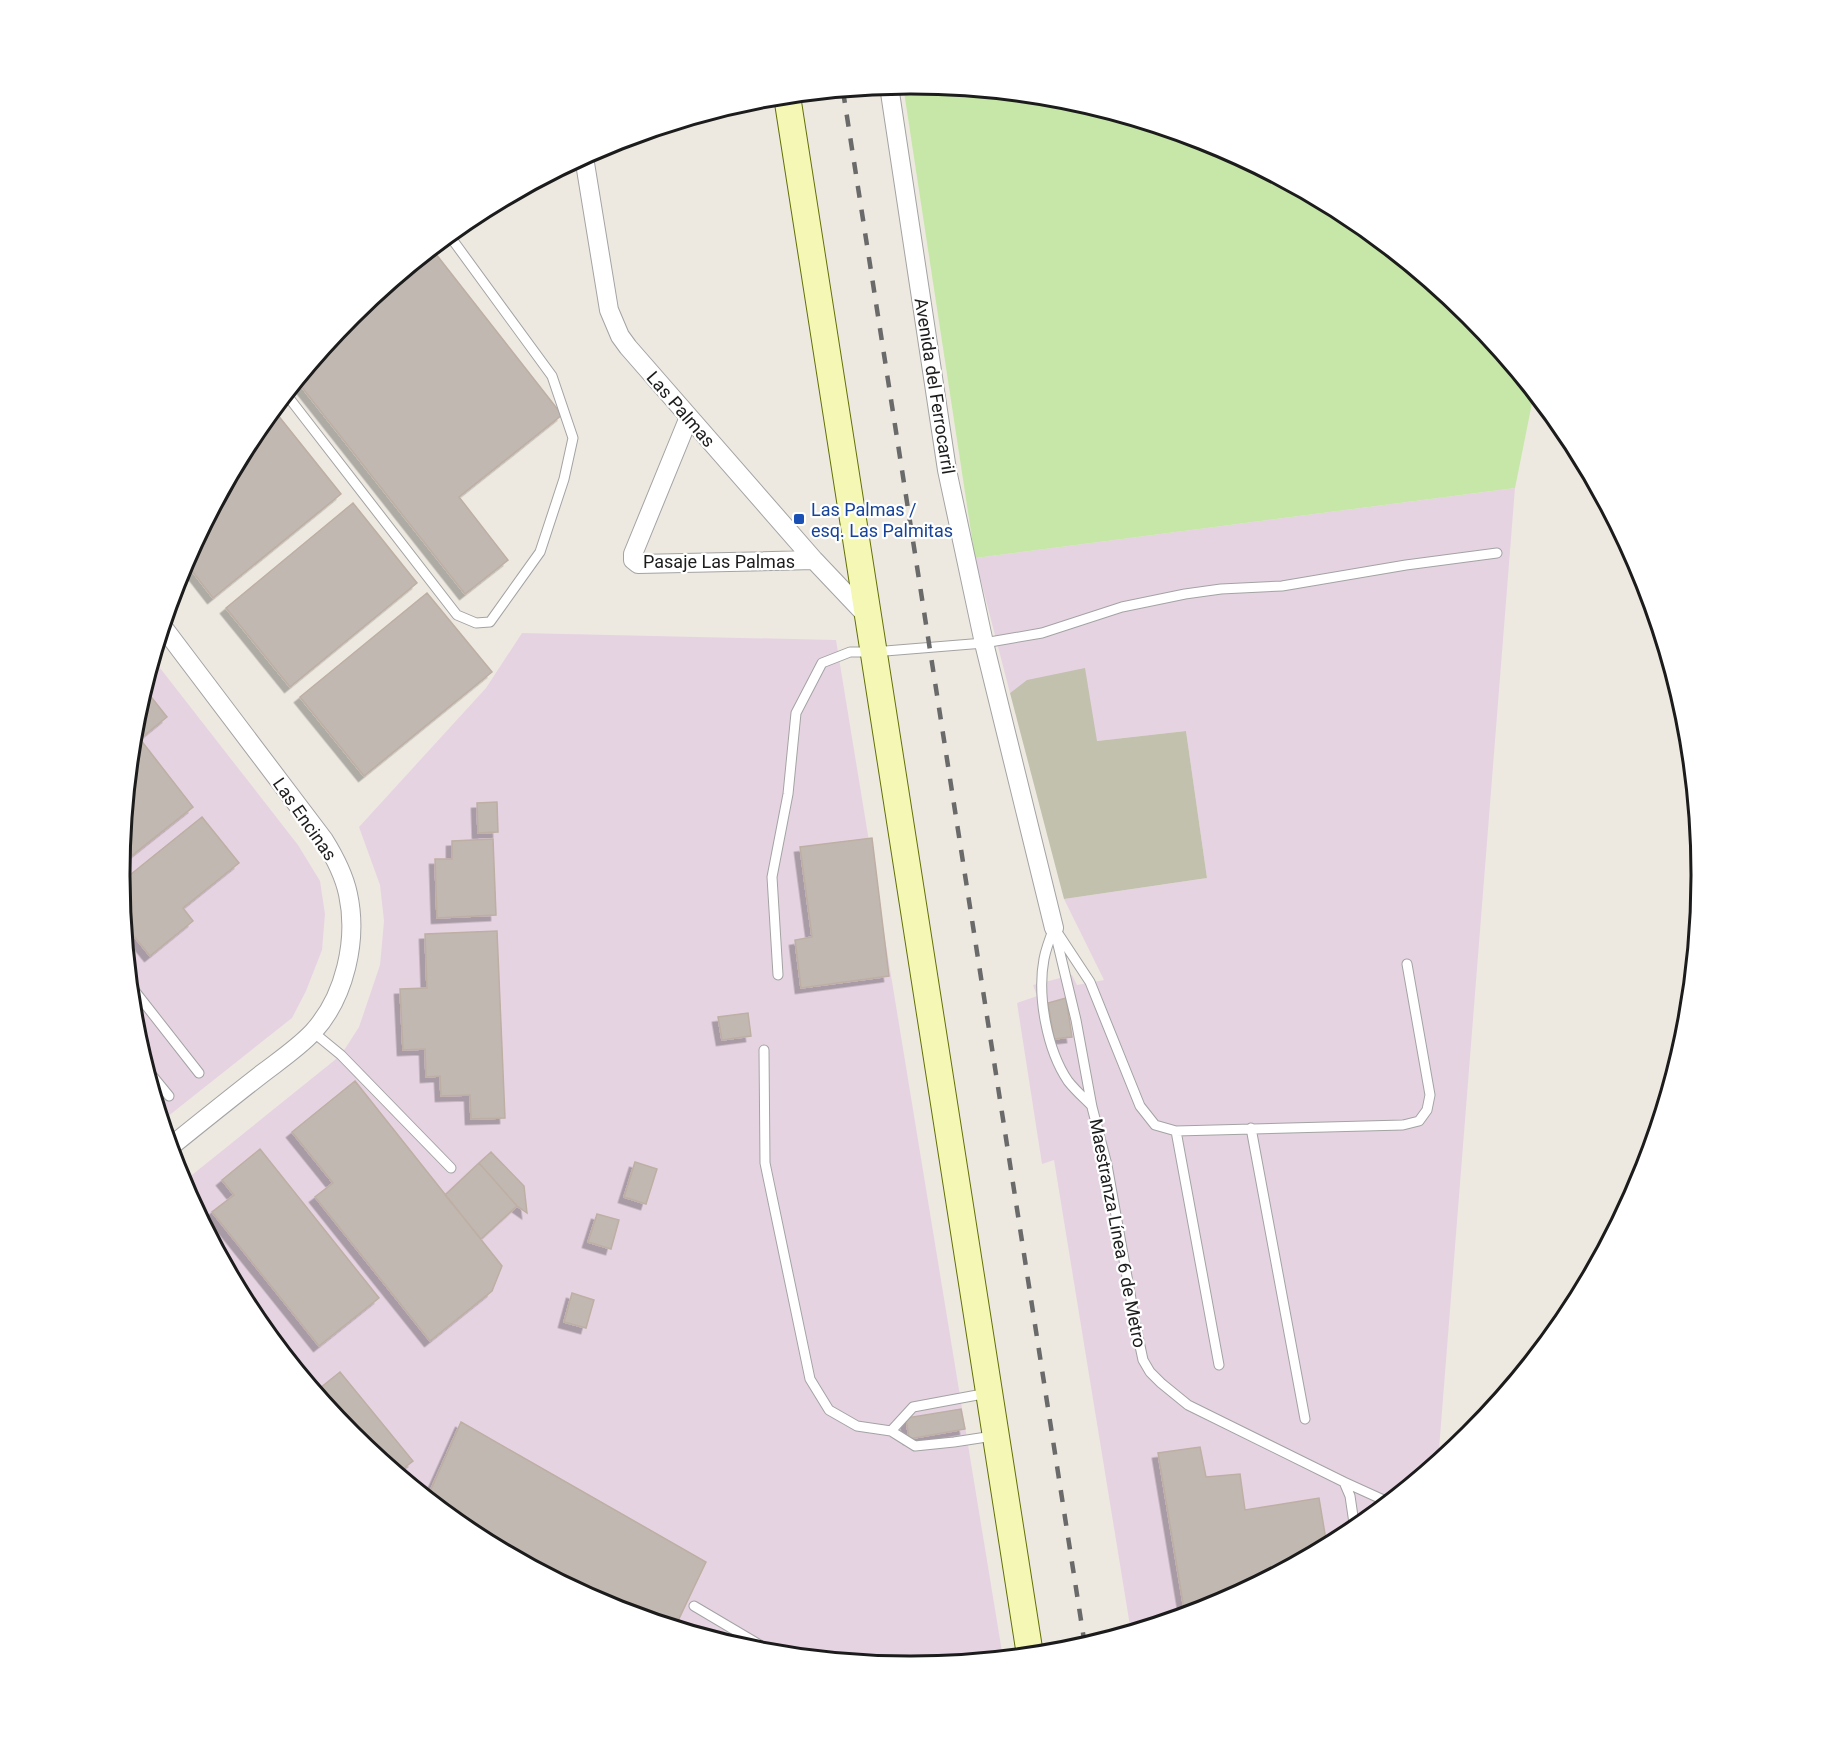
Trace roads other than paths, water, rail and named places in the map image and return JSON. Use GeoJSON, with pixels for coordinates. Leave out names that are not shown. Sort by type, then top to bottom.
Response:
{"type":"FeatureCollection","features":[{"type":"Feature","properties":{"kind":"main road"},"geometry":{"type":"LineString","coordinates":[[788,105],[1029,1647]]}},
{"type":"Feature","properties":{"kind":"street","name":"Avenida del Ferrocarril"},"geometry":{"type":"LineString","coordinates":[[890,95],[948,470],[984,643],[1054,928]]}},
{"type":"Feature","properties":{"kind":"street","name":"Las Palmas"},"geometry":{"type":"LineString","coordinates":[[585,166],[609,310],[613,323],[628,347],[814,560],[868,617]]}},
{"type":"Feature","properties":{"kind":"street","name":"Pasaje Las Palmas"},"geometry":{"type":"LineString","coordinates":[[689,417],[633,554],[633,560],[638,564],[814,560]]}},
{"type":"Feature","properties":{"kind":"street","name":"Las Encinas"},"geometry":{"type":"LineString","coordinates":[[168,634],[324,840],[342,876],[348,893],[351,913],[348,956],[343,980],[334,1002],[313,1032],[177,1142]]}},
{"type":"Feature","properties":{"kind":"lane"},"geometry":{"type":"LineString","coordinates":[[291,400],[457,615],[476,623],[490,621],[540,552],[564,479],[573,438],[552,376],[454,242]]}},
{"type":"Feature","properties":{"kind":"lane"},"geometry":{"type":"LineString","coordinates":[[778,975],[772,877],[788,794],[796,713],[822,663],[850,652],[984,643],[1042,633],[1152,599],[1221,589],[1282,586],[1406,565],[1497,553]]}},
{"type":"Feature","properties":{"kind":"lane"},"geometry":{"type":"LineString","coordinates":[[1054,928],[1090,982],[1140,1106],[1155,1125],[1176,1131],[1403,1125],[1419,1122],[1426,1110],[1430,1095],[1407,964]]}},
{"type":"Feature","properties":{"kind":"lane","name":"Maestranza Línea 6 de Metro"},"geometry":{"type":"LineString","coordinates":[[1054,928],[1076,1020],[1092,1107],[1107,1165],[1143,1360],[1150,1372],[1188,1405],[1381,1499]]}},
{"type":"Feature","properties":{"kind":"lane","name":"Maestranza Línea 6 de Metro"},"geometry":{"type":"LineString","coordinates":[[1054,928],[1043,962],[1043,1001],[1046,1023],[1054,1053],[1069,1081],[1092,1107]]}},
{"type":"Feature","properties":{"kind":"lane"},"geometry":{"type":"LineString","coordinates":[[140,998],[199,1073]]}},
{"type":"Feature","properties":{"kind":"lane"},"geometry":{"type":"LineString","coordinates":[[313,1032],[341,1055],[451,1168]]}},
{"type":"Feature","properties":{"kind":"lane"},"geometry":{"type":"LineString","coordinates":[[764,1050],[765,1163],[810,1379],[829,1410],[857,1426],[891,1431],[915,1446],[995,1436]]}},
{"type":"Feature","properties":{"kind":"lane"},"geometry":{"type":"LineString","coordinates":[[157,1081],[169,1096]]}},
{"type":"Feature","properties":{"kind":"lane"},"geometry":{"type":"LineString","coordinates":[[1251,1128],[1305,1419]]}},
{"type":"Feature","properties":{"kind":"lane"},"geometry":{"type":"LineString","coordinates":[[1176,1131],[1219,1365]]}},
{"type":"Feature","properties":{"kind":"lane"},"geometry":{"type":"LineString","coordinates":[[891,1431],[914,1407],[989,1393]]}},
{"type":"Feature","properties":{"kind":"lane"},"geometry":{"type":"LineString","coordinates":[[1344,1482],[1350,1496],[1353,1518]]}},
{"type":"Feature","properties":{"kind":"lane"},"geometry":{"type":"LineString","coordinates":[[693,1606],[750,1639]]}},
{"type":"Feature","properties":{"kind":"railway"},"geometry":{"type":"LineString","coordinates":[[844,97],[1084,1636]]}},
{"type":"Feature","properties":{"kind":"place","name":"Las Palmas / esq. Las Palmitas"},"geometry":{"type":"Point","coordinates":[799,519]}}]}
